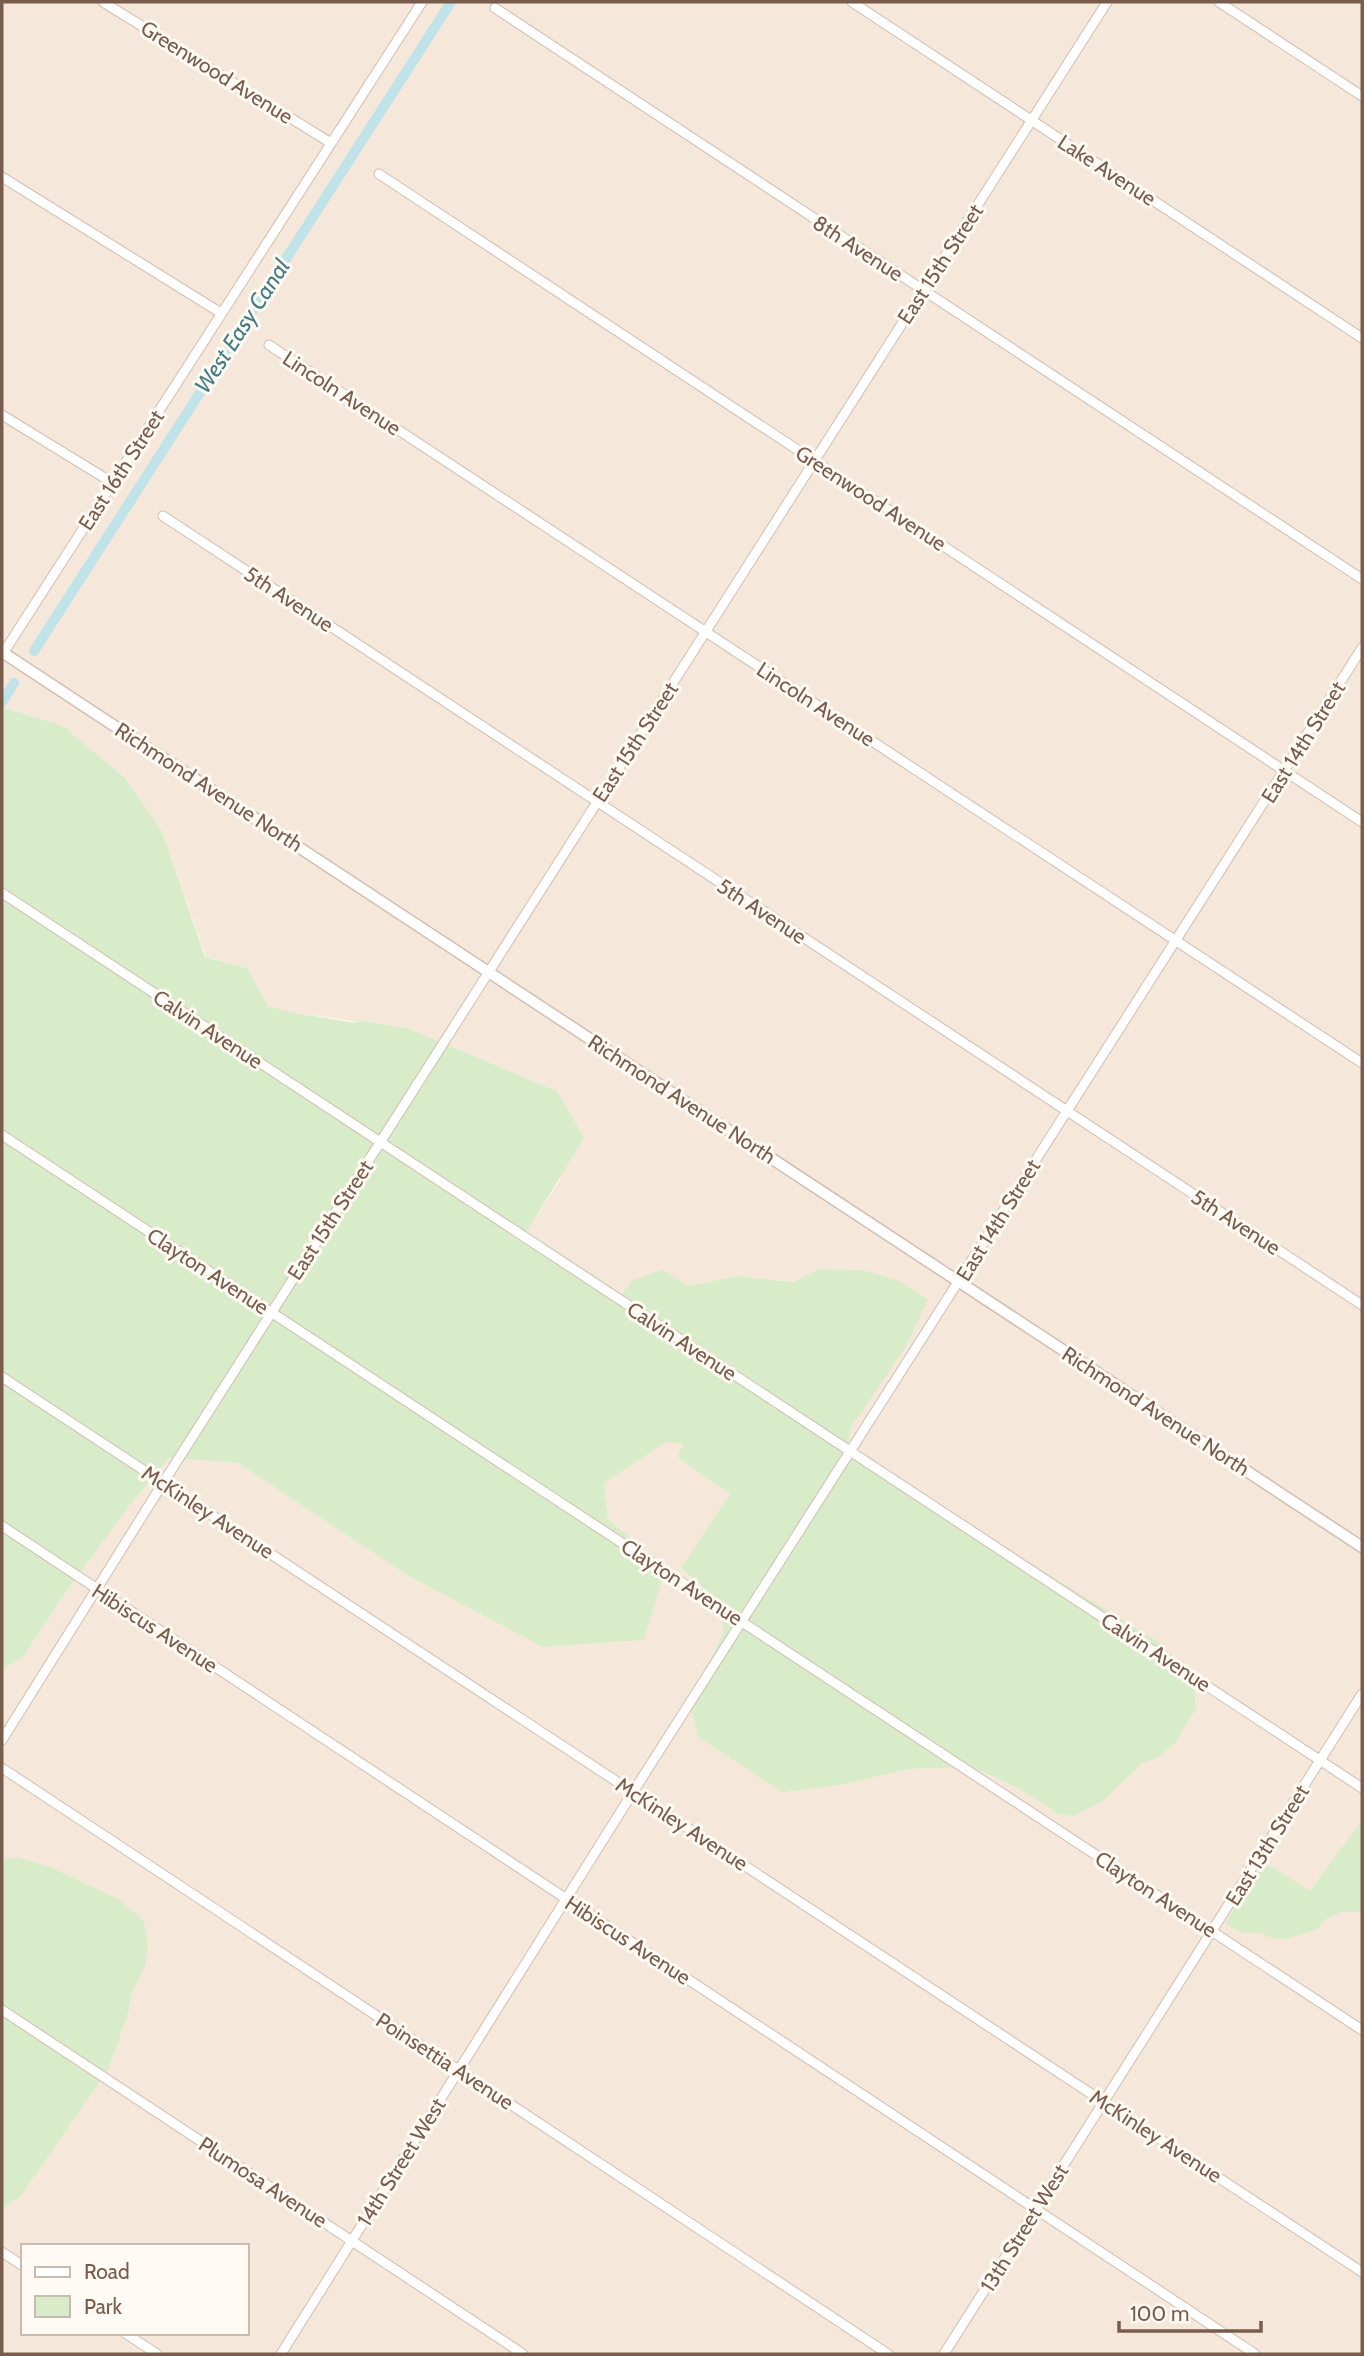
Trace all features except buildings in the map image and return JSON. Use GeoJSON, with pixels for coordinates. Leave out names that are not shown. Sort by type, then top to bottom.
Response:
{"type":"FeatureCollection","features":[{"type":"Feature","properties":{"kind":"street","name":"Greenwood Avenue"},"geometry":{"type":"LineString","coordinates":[[103,2],[331,143]]}},
{"type":"Feature","properties":{"kind":"street","name":"East 16th Street"},"geometry":{"type":"LineString","coordinates":[[2,653],[422,2]]}},
{"type":"Feature","properties":{"kind":"street","name":"Lake Avenue"},"geometry":{"type":"LineString","coordinates":[[852,2],[1362,338]]}},
{"type":"Feature","properties":{"kind":"street","name":"East 15th Street"},"geometry":{"type":"LineString","coordinates":[[2,1740],[1107,2]]}},
{"type":"Feature","properties":{"kind":"street"},"geometry":{"type":"LineString","coordinates":[[1219,2],[1362,96]]}},
{"type":"Feature","properties":{"kind":"street","name":"8th Avenue"},"geometry":{"type":"LineString","coordinates":[[495,8],[1362,579]]}},
{"type":"Feature","properties":{"kind":"street","name":"Greenwood Avenue"},"geometry":{"type":"LineString","coordinates":[[379,174],[1362,822]]}},
{"type":"Feature","properties":{"kind":"street"},"geometry":{"type":"LineString","coordinates":[[2,177],[221,313]]}},
{"type":"Feature","properties":{"kind":"street","name":"Lincoln Avenue"},"geometry":{"type":"LineString","coordinates":[[270,345],[1362,1063]]}},
{"type":"Feature","properties":{"kind":"street"},"geometry":{"type":"LineString","coordinates":[[2,415],[113,483]]}},
{"type":"Feature","properties":{"kind":"street","name":"5th Avenue"},"geometry":{"type":"LineString","coordinates":[[163,516],[1362,1305]]}},
{"type":"Feature","properties":{"kind":"street","name":"East 14th Street"},"geometry":{"type":"LineString","coordinates":[[633,1792],[1362,648]]}},
{"type":"Feature","properties":{"kind":"street","name":"Richmond Avenue North"},"geometry":{"type":"LineString","coordinates":[[2,653],[1362,1547]]}},
{"type":"Feature","properties":{"kind":"street","name":"Calvin Avenue"},"geometry":{"type":"LineString","coordinates":[[2,893],[1362,1788]]}},
{"type":"Feature","properties":{"kind":"street","name":"Clayton Avenue"},"geometry":{"type":"LineString","coordinates":[[2,1135],[1362,2030]]}},
{"type":"Feature","properties":{"kind":"street","name":"McKinley Avenue"},"geometry":{"type":"LineString","coordinates":[[2,1377],[1362,2272]]}},
{"type":"Feature","properties":{"kind":"street","name":"Hibiscus Avenue"},"geometry":{"type":"LineString","coordinates":[[2,1526],[1255,2354]]}},
{"type":"Feature","properties":{"kind":"street","name":"East 13th Street"},"geometry":{"type":"LineString","coordinates":[[1104,2101],[1362,1694]]}},
{"type":"Feature","properties":{"kind":"street","name":"Poinsettia Avenue"},"geometry":{"type":"LineString","coordinates":[[2,1768],[888,2354]]}},
{"type":"Feature","properties":{"kind":"street","name":"14th Street West"},"geometry":{"type":"LineString","coordinates":[[281,2354],[633,1792]]}},
{"type":"Feature","properties":{"kind":"street","name":"Plumosa Avenue"},"geometry":{"type":"LineString","coordinates":[[2,2010],[523,2354]]}},
{"type":"Feature","properties":{"kind":"street","name":"13th Street West"},"geometry":{"type":"LineString","coordinates":[[944,2354],[1104,2101]]}},
{"type":"Feature","properties":{"kind":"street"},"geometry":{"type":"LineString","coordinates":[[2,2252],[21,2265]]}},
{"type":"Feature","properties":{"kind":"street"},"geometry":{"type":"LineString","coordinates":[[128,2335],[156,2354]]}},
{"type":"Feature","properties":{"kind":"shaded area"},"geometry":{"type":"Polygon","coordinates":[[[2,2],[1362,2],[1362,1541],[2,646],[2,2]]]}},
{"type":"Feature","properties":{"kind":"shaded area"},"geometry":{"type":"Polygon","coordinates":[[[2,658],[1362,1553],[1362,1820],[1310,1892],[1265,1863],[1225,1924],[1241,1933],[1315,1930],[1326,1919],[1342,1912],[1362,1912],[1362,2354],[2,2354],[2,2209],[21,2196],[108,2070],[128,2014],[131,1995],[145,1967],[17,1857],[2,1859],[2,1669],[23,1657],[59,1602],[129,1506],[169,1458],[238,1463],[405,1574],[544,1647],[644,1640],[666,1568],[608,1519],[604,1483],[666,1442],[685,1444],[677,1457],[730,1494],[681,1568],[717,1601],[724,1632],[706,1665],[841,1785],[910,1769],[972,1767],[1018,1788],[1122,1780],[1142,1762],[1159,1757],[847,1451],[851,1427],[861,1412],[864,1270],[820,1269],[793,1282],[737,1276],[689,1286],[622,1294],[527,1231],[560,1180],[557,1091],[407,1028],[360,1021],[354,1023],[268,1006],[247,968],[206,957],[162,831],[125,778],[63,726],[2,707],[2,658]]]}},
{"type":"Feature","properties":{"kind":"green space"},"geometry":{"type":"Polygon","coordinates":[[[2,707],[63,726],[125,778],[162,831],[205,957],[247,968],[268,1006],[355,1023],[360,1021],[407,1028],[557,1091],[584,1138],[527,1231],[622,1294],[633,1280],[663,1270],[689,1286],[737,1276],[793,1282],[819,1269],[863,1270],[901,1282],[928,1300],[904,1350],[851,1427],[847,1451],[1162,1644],[1195,1692],[1196,1709],[1176,1742],[1159,1757],[1142,1763],[1103,1801],[1073,1816],[1059,1814],[1018,1788],[972,1767],[910,1769],[841,1785],[782,1792],[698,1737],[689,1699],[724,1632],[717,1600],[681,1568],[730,1494],[677,1457],[684,1444],[666,1442],[604,1483],[608,1519],[666,1568],[644,1640],[543,1647],[405,1574],[238,1463],[169,1458],[129,1506],[59,1602],[23,1657],[2,1669],[2,707]]]}},
{"type":"Feature","properties":{"kind":"green space"},"geometry":{"type":"Polygon","coordinates":[[[1362,1820],[1362,1912],[1342,1912],[1326,1919],[1316,1930],[1285,1939],[1268,1937],[1262,1933],[1241,1933],[1225,1924],[1265,1863],[1310,1891],[1362,1820]]]}},
{"type":"Feature","properties":{"kind":"green space"},"geometry":{"type":"Polygon","coordinates":[[[17,1857],[50,1867],[118,1899],[144,1921],[148,1946],[145,1967],[131,1995],[128,2014],[108,2070],[21,2196],[2,2209],[2,1859],[17,1857]]]}},
{"type":"Feature","properties":{"kind":"waterway","name":"West Easy Canal"},"geometry":{"type":"LineString","coordinates":[[34,651],[451,2]]}},
{"type":"Feature","properties":{"kind":"waterway","name":"West Easy Canal"},"geometry":{"type":"LineString","coordinates":[[2,702],[14,683]]}}]}
